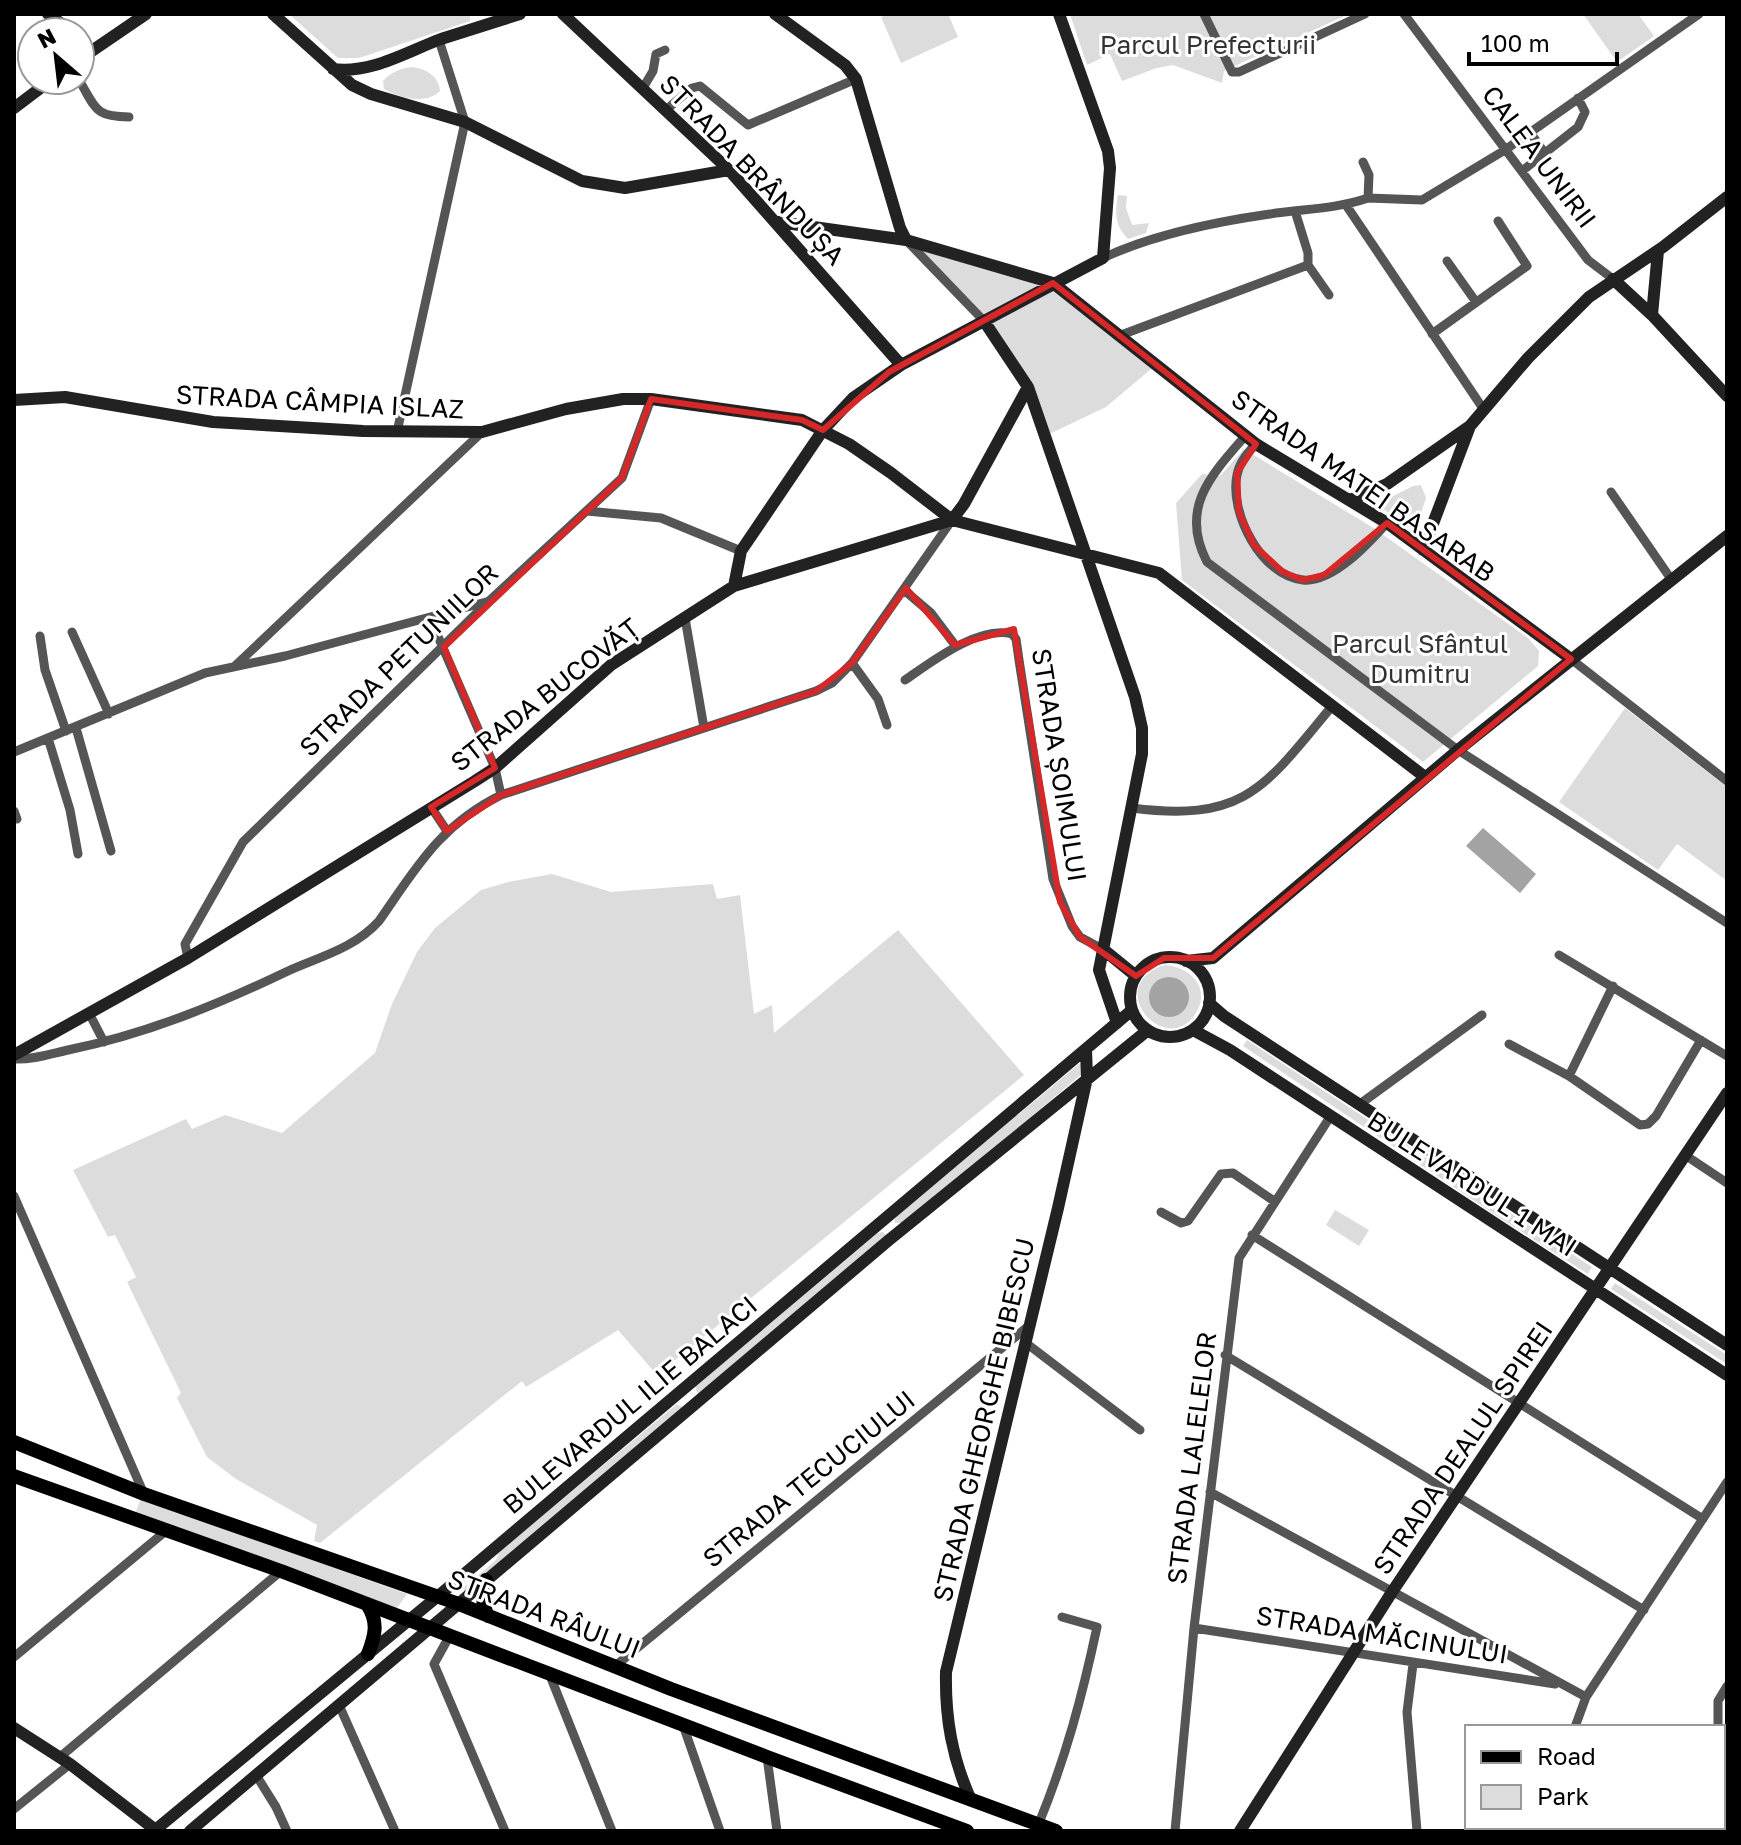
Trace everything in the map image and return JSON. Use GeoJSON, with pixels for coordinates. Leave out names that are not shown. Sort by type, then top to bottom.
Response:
{"type":"FeatureCollection","features":[{"type":"Feature","properties":{"kind":"main road","name":"STRADA RÂULUI"},"geometry":{"type":"LineString","coordinates":[[14,1442],[144,1494],[459,1604],[614,1667],[1056,1831]]}},
{"type":"Feature","properties":{"kind":"main road","name":"STRADA RÂULUI"},"geometry":{"type":"LineString","coordinates":[[14,1476],[281,1571],[967,1831]]}},
{"type":"Feature","properties":{"kind":"main road"},"geometry":{"type":"LineString","coordinates":[[486,1580],[483,1607],[488,1616]]}},
{"type":"Feature","properties":{"kind":"main road"},"geometry":{"type":"LineString","coordinates":[[367,1604],[373,1612],[376,1627],[368,1654]]}},
{"type":"Feature","properties":{"kind":"street"},"geometry":{"type":"LineString","coordinates":[[96,47],[146,14]]}},
{"type":"Feature","properties":{"kind":"street"},"geometry":{"type":"LineString","coordinates":[[273,14],[352,85],[371,94],[465,122],[582,181],[625,188],[729,170]]}},
{"type":"Feature","properties":{"kind":"street"},"geometry":{"type":"LineString","coordinates":[[333,69],[367,68],[439,40],[520,14]]}},
{"type":"Feature","properties":{"kind":"street","name":"STRADA BRÂNDUȘA"},"geometry":{"type":"LineString","coordinates":[[563,14],[729,170],[901,365]]}},
{"type":"Feature","properties":{"kind":"street"},"geometry":{"type":"LineString","coordinates":[[775,14],[845,65],[856,79],[900,228],[906,240],[984,321],[1028,387],[1088,556],[1135,697],[1142,728],[1142,754],[1099,970],[1117,1023]]}},
{"type":"Feature","properties":{"kind":"street"},"geometry":{"type":"LineString","coordinates":[[1059,14],[1108,151],[1110,168],[1103,258]]}},
{"type":"Feature","properties":{"kind":"street"},"geometry":{"type":"LineString","coordinates":[[1204,14],[1232,72],[1239,72],[1365,14]]}},
{"type":"Feature","properties":{"kind":"street","name":"CALEA UNIRII"},"geometry":{"type":"LineString","coordinates":[[1404,14],[1588,260],[1652,315],[1727,396]]}},
{"type":"Feature","properties":{"kind":"street"},"geometry":{"type":"LineString","coordinates":[[734,586],[741,551],[823,430],[853,398],[901,365],[1053,283],[1122,250],[1216,223],[1346,205],[1368,198],[1422,200],[1505,150],[1699,14]]}},
{"type":"Feature","properties":{"kind":"street"},"geometry":{"type":"LineString","coordinates":[[397,432],[465,122],[439,40]]}},
{"type":"Feature","properties":{"kind":"street"},"geometry":{"type":"LineString","coordinates":[[643,88],[653,71],[656,54],[665,50]]}},
{"type":"Feature","properties":{"kind":"street"},"geometry":{"type":"LineString","coordinates":[[667,109],[692,88],[700,86],[748,125],[856,79]]}},
{"type":"Feature","properties":{"kind":"street"},"geometry":{"type":"LineString","coordinates":[[89,96],[99,113],[129,117]]}},
{"type":"Feature","properties":{"kind":"street"},"geometry":{"type":"LineString","coordinates":[[1522,171],[1578,127],[1585,112],[1578,98]]}},
{"type":"Feature","properties":{"kind":"street"},"geometry":{"type":"LineString","coordinates":[[1530,132],[1546,155]]}},
{"type":"Feature","properties":{"kind":"street"},"geometry":{"type":"LineString","coordinates":[[1363,162],[1369,175],[1368,198]]}},
{"type":"Feature","properties":{"kind":"street"},"geometry":{"type":"LineString","coordinates":[[1350,500],[1387,484],[1470,426],[1575,310],[1727,197]]}},
{"type":"Feature","properties":{"kind":"street"},"geometry":{"type":"LineString","coordinates":[[1346,205],[1484,410]]}},
{"type":"Feature","properties":{"kind":"street"},"geometry":{"type":"LineString","coordinates":[[1295,211],[1308,253],[1308,265],[1329,295]]}},
{"type":"Feature","properties":{"kind":"street"},"geometry":{"type":"LineString","coordinates":[[1432,334],[1527,266],[1498,221]]}},
{"type":"Feature","properties":{"kind":"street"},"geometry":{"type":"LineString","coordinates":[[778,222],[906,240],[1053,283]]}},
{"type":"Feature","properties":{"kind":"street"},"geometry":{"type":"LineString","coordinates":[[1652,315],[1658,251]]}},
{"type":"Feature","properties":{"kind":"street"},"geometry":{"type":"LineString","coordinates":[[1447,261],[1476,302]]}},
{"type":"Feature","properties":{"kind":"street"},"geometry":{"type":"LineString","coordinates":[[1121,335],[1308,265]]}},
{"type":"Feature","properties":{"kind":"street","name":"STRADA MATEI BASARAB"},"geometry":{"type":"LineString","coordinates":[[1053,283],[1251,440],[1387,523],[1571,659],[1727,781]]}},
{"type":"Feature","properties":{"kind":"street"},"geometry":{"type":"LineString","coordinates":[[14,1057],[31,1058],[104,1042],[191,1015],[361,937],[379,921],[433,844],[481,805],[501,795],[816,691],[832,683],[852,663],[962,508],[1028,387]]}},
{"type":"Feature","properties":{"kind":"street","name":"STRADA CÂMPIA ISLAZ"},"geometry":{"type":"LineString","coordinates":[[14,400],[65,397],[213,422],[397,432],[482,432],[566,409],[623,399],[651,399],[802,420],[891,473],[952,520],[1159,573],[1425,777]]}},
{"type":"Feature","properties":{"kind":"street","name":"STRADA PETUNIILOR"},"geometry":{"type":"LineString","coordinates":[[188,958],[185,944],[243,842],[489,601],[622,478],[651,399]]}},
{"type":"Feature","properties":{"kind":"street"},"geometry":{"type":"LineString","coordinates":[[1423,550],[1470,426]]}},
{"type":"Feature","properties":{"kind":"street"},"geometry":{"type":"LineString","coordinates":[[235,666],[482,432]]}},
{"type":"Feature","properties":{"kind":"street"},"geometry":{"type":"LineString","coordinates":[[1251,440],[1237,473],[1239,512],[1254,545],[1283,572],[1303,580],[1332,571],[1366,546],[1387,523]]}},
{"type":"Feature","properties":{"kind":"street"},"geometry":{"type":"LineString","coordinates":[[1251,440],[1211,475],[1197,509],[1199,546],[1207,562],[1458,750],[1727,923]]}},
{"type":"Feature","properties":{"kind":"street"},"geometry":{"type":"LineString","coordinates":[[1611,492],[1671,579]]}},
{"type":"Feature","properties":{"kind":"street"},"geometry":{"type":"LineString","coordinates":[[587,511],[661,518],[741,551]]}},
{"type":"Feature","properties":{"kind":"street","name":"STRADA BUCOVĂȚ"},"geometry":{"type":"LineString","coordinates":[[14,1057],[188,958],[495,768],[611,665],[734,586],[952,520]]}},
{"type":"Feature","properties":{"kind":"street"},"geometry":{"type":"LineString","coordinates":[[1213,958],[1207,981],[1209,1003],[1204,1018],[1193,1030],[1175,1037],[1156,1035],[1148,1030],[1132,1010],[1130,993],[1136,976],[1153,961],[1213,958],[1425,777],[1727,536]]}},
{"type":"Feature","properties":{"kind":"street"},"geometry":{"type":"LineString","coordinates":[[904,590],[931,613],[955,645]]}},
{"type":"Feature","properties":{"kind":"street"},"geometry":{"type":"LineString","coordinates":[[14,752],[205,673],[285,656],[489,601]]}},
{"type":"Feature","properties":{"kind":"street"},"geometry":{"type":"LineString","coordinates":[[430,618],[495,768],[501,795]]}},
{"type":"Feature","properties":{"kind":"street"},"geometry":{"type":"LineString","coordinates":[[685,618],[704,728]]}},
{"type":"Feature","properties":{"kind":"street"},"geometry":{"type":"LineString","coordinates":[[72,632],[109,714]]}},
{"type":"Feature","properties":{"kind":"street","name":"STRADA ȘOIMULUI"},"geometry":{"type":"LineString","coordinates":[[905,680],[955,645],[1009,632],[1016,639],[1053,879],[1072,926],[1080,937],[1104,950],[1136,976]]}},
{"type":"Feature","properties":{"kind":"street"},"geometry":{"type":"LineString","coordinates":[[40,636],[45,670],[71,729],[111,851]]}},
{"type":"Feature","properties":{"kind":"street"},"geometry":{"type":"LineString","coordinates":[[852,663],[878,699],[887,725]]}},
{"type":"Feature","properties":{"kind":"street"},"geometry":{"type":"LineString","coordinates":[[1132,808],[1191,811],[1232,802],[1253,792],[1288,759],[1333,705]]}},
{"type":"Feature","properties":{"kind":"street"},"geometry":{"type":"LineString","coordinates":[[48,738],[70,810],[78,854]]}},
{"type":"Feature","properties":{"kind":"street"},"geometry":{"type":"LineString","coordinates":[[431,807],[447,831]]}},
{"type":"Feature","properties":{"kind":"street"},"geometry":{"type":"LineString","coordinates":[[1559,955],[1727,1056]]}},
{"type":"Feature","properties":{"kind":"street"},"geometry":{"type":"LineString","coordinates":[[1186,961],[1207,981]]}},
{"type":"Feature","properties":{"kind":"street"},"geometry":{"type":"LineString","coordinates":[[1569,1076],[1613,986]]}},
{"type":"Feature","properties":{"kind":"street","name":"BULEVARDUL 1 MAI"},"geometry":{"type":"LineString","coordinates":[[1209,1003],[1224,1016],[1727,1345]]}},
{"type":"Feature","properties":{"kind":"street","name":"BULEVARDUL ILIE BALACI"},"geometry":{"type":"LineString","coordinates":[[156,1830],[1132,1010]]}},
{"type":"Feature","properties":{"kind":"street"},"geometry":{"type":"LineString","coordinates":[[90,1015],[104,1042]]}},
{"type":"Feature","properties":{"kind":"street"},"geometry":{"type":"LineString","coordinates":[[1360,1104],[1482,1015]]}},
{"type":"Feature","properties":{"kind":"street","name":"BULEVARDUL ILIE BALACI"},"geometry":{"type":"LineString","coordinates":[[190,1831],[889,1240],[1148,1030]]}},
{"type":"Feature","properties":{"kind":"street","name":"BULEVARDUL 1 MAI"},"geometry":{"type":"LineString","coordinates":[[1193,1030],[1230,1050],[1727,1375]]}},
{"type":"Feature","properties":{"kind":"street"},"geometry":{"type":"LineString","coordinates":[[1509,1044],[1569,1076],[1640,1125],[1648,1124],[1701,1040]]}},
{"type":"Feature","properties":{"kind":"street"},"geometry":{"type":"LineString","coordinates":[[1086,1049],[1100,1067]]}},
{"type":"Feature","properties":{"kind":"street","name":"STRADA GHEORGHE BIBESCU"},"geometry":{"type":"LineString","coordinates":[[971,1800],[958,1771],[950,1737],[945,1705],[946,1672],[1087,1078],[1086,1049]]}},
{"type":"Feature","properties":{"kind":"street","name":"STRADA DEALUL SPIREI"},"geometry":{"type":"LineString","coordinates":[[1240,1831],[1392,1592],[1727,1093]]}},
{"type":"Feature","properties":{"kind":"street","name":"STRADA LALELELOR"},"geometry":{"type":"LineString","coordinates":[[1175,1831],[1194,1628],[1239,1258],[1330,1117]]}},
{"type":"Feature","properties":{"kind":"street"},"geometry":{"type":"LineString","coordinates":[[1685,1155],[1727,1183]]}},
{"type":"Feature","properties":{"kind":"street"},"geometry":{"type":"LineString","coordinates":[[1161,1212],[1181,1223],[1188,1221],[1221,1174],[1226,1172],[1233,1173],[1274,1201]]}},
{"type":"Feature","properties":{"kind":"street"},"geometry":{"type":"LineString","coordinates":[[14,1196],[144,1494]]}},
{"type":"Feature","properties":{"kind":"street"},"geometry":{"type":"LineString","coordinates":[[876,1226],[889,1240]]}},
{"type":"Feature","properties":{"kind":"street"},"geometry":{"type":"LineString","coordinates":[[1252,1235],[1703,1519]]}},
{"type":"Feature","properties":{"kind":"street","name":"STRADA TECUCIULUI"},"geometry":{"type":"LineString","coordinates":[[614,1667],[1031,1324]]}},
{"type":"Feature","properties":{"kind":"street"},"geometry":{"type":"LineString","coordinates":[[1026,1343],[1140,1430]]}},
{"type":"Feature","properties":{"kind":"street"},"geometry":{"type":"LineString","coordinates":[[1225,1355],[1644,1610]]}},
{"type":"Feature","properties":{"kind":"street"},"geometry":{"type":"LineString","coordinates":[[1576,1725],[1586,1697],[1727,1482]]}},
{"type":"Feature","properties":{"kind":"street"},"geometry":{"type":"LineString","coordinates":[[1210,1492],[1586,1697]]}},
{"type":"Feature","properties":{"kind":"street"},"geometry":{"type":"LineString","coordinates":[[14,1657],[167,1530]]}},
{"type":"Feature","properties":{"kind":"street"},"geometry":{"type":"LineString","coordinates":[[14,1809],[65,1760],[281,1571]]}},
{"type":"Feature","properties":{"kind":"street"},"geometry":{"type":"LineString","coordinates":[[1039,1823],[1062,1767],[1086,1682],[1097,1627],[1062,1617]]}},
{"type":"Feature","properties":{"kind":"street","name":"STRADA MĂCINULUI"},"geometry":{"type":"LineString","coordinates":[[1194,1628],[1563,1686]]}},
{"type":"Feature","properties":{"kind":"street"},"geometry":{"type":"LineString","coordinates":[[450,1635],[434,1664],[505,1831]]}},
{"type":"Feature","properties":{"kind":"street"},"geometry":{"type":"LineString","coordinates":[[1413,1664],[1407,1712],[1417,1831]]}},
{"type":"Feature","properties":{"kind":"street"},"geometry":{"type":"LineString","coordinates":[[549,1673],[612,1831]]}},
{"type":"Feature","properties":{"kind":"street"},"geometry":{"type":"LineString","coordinates":[[1718,1725],[1718,1701],[1727,1686]]}},
{"type":"Feature","properties":{"kind":"street"},"geometry":{"type":"LineString","coordinates":[[339,1705],[395,1831]]}},
{"type":"Feature","properties":{"kind":"street"},"geometry":{"type":"LineString","coordinates":[[683,1725],[720,1831]]}},
{"type":"Feature","properties":{"kind":"street"},"geometry":{"type":"LineString","coordinates":[[14,1728],[65,1760],[156,1830]]}},
{"type":"Feature","properties":{"kind":"street"},"geometry":{"type":"LineString","coordinates":[[767,1757],[777,1831]]}},
{"type":"Feature","properties":{"kind":"street"},"geometry":{"type":"LineString","coordinates":[[256,1775],[287,1831]]}},
{"type":"Feature","properties":{"kind":"highlighted area"},"geometry":{"type":"Polygon","coordinates":[[[1053,283],[1256,444],[1237,473],[1239,512],[1254,545],[1283,572],[1303,580],[1324,575],[1387,523],[1571,659],[1213,958],[1164,958],[1136,976],[1080,937],[1060,902],[1014,629],[955,645],[906,588],[852,663],[816,691],[501,795],[447,831],[431,807],[495,768],[444,647],[622,478],[651,399],[802,420],[823,430],[889,372],[1053,283]]]}},
{"type":"Feature","properties":{"kind":"green space"},"geometry":{"type":"Polygon","coordinates":[[[289,14],[470,14],[470,21],[359,58],[338,58],[289,14]]]}},
{"type":"Feature","properties":{"kind":"green space"},"geometry":{"type":"Polygon","coordinates":[[[891,14],[948,14],[958,37],[901,63],[881,17],[891,14]]]}},
{"type":"Feature","properties":{"kind":"green space","name":"Parcul Prefecturii"},"geometry":{"type":"Polygon","coordinates":[[[1070,14],[1349,14],[1224,71],[1222,83],[1173,65],[1122,81],[1110,54],[1087,65],[1070,14]]]}},
{"type":"Feature","properties":{"kind":"green space"},"geometry":{"type":"Polygon","coordinates":[[[1583,14],[1638,14],[1654,36],[1617,62],[1583,14]]]}},
{"type":"Feature","properties":{"kind":"green space"},"geometry":{"type":"Polygon","coordinates":[[[413,67],[431,74],[440,91],[428,98],[413,99],[384,89],[383,81],[389,75],[413,67]]]}},
{"type":"Feature","properties":{"kind":"green space"},"geometry":{"type":"Polygon","coordinates":[[[1118,195],[1127,196],[1126,208],[1132,225],[1149,223],[1146,233],[1128,239],[1123,234],[1117,218],[1118,195]]]}},
{"type":"Feature","properties":{"kind":"green space"},"geometry":{"type":"Polygon","coordinates":[[[913,246],[1053,283],[1157,364],[1106,407],[1045,436],[995,334],[913,246]]]}},
{"type":"Feature","properties":{"kind":"green space","name":"Parcul Sfântul Dumitru"},"geometry":{"type":"Polygon","coordinates":[[[1244,449],[1375,529],[1528,638],[1539,651],[1538,666],[1423,762],[1182,580],[1176,503],[1202,474],[1220,476],[1244,449]]]}},
{"type":"Feature","properties":{"kind":"green space"},"geometry":{"type":"Polygon","coordinates":[[[1421,485],[1426,498],[1419,519],[1412,525],[1405,524],[1383,509],[1385,500],[1421,485]]]}},
{"type":"Feature","properties":{"kind":"green space"},"geometry":{"type":"Polygon","coordinates":[[[1625,708],[1727,787],[1727,881],[1677,844],[1658,870],[1559,802],[1625,708]]]}},
{"type":"Feature","properties":{"kind":"green space"},"geometry":{"type":"Polygon","coordinates":[[[552,874],[611,892],[713,884],[717,899],[740,895],[754,1014],[772,1005],[774,1033],[898,930],[1024,1075],[657,1375],[618,1330],[526,1387],[522,1381],[320,1543],[314,1541],[317,1525],[236,1479],[207,1457],[177,1398],[181,1393],[127,1282],[136,1277],[115,1235],[108,1237],[73,1170],[186,1119],[192,1129],[225,1115],[282,1133],[375,1053],[392,1004],[417,952],[435,928],[481,890],[552,874]]]}},
{"type":"Feature","properties":{"kind":"green space"},"geometry":{"type":"Polygon","coordinates":[[[1164,965],[1189,973],[1199,986],[1201,1002],[1185,1025],[1171,1028],[1157,1025],[1139,1003],[1138,989],[1146,975],[1164,965]]]}},
{"type":"Feature","properties":{"kind":"green space"},"geometry":{"type":"Polygon","coordinates":[[[1247,1040],[1592,1267],[1588,1274],[1243,1046],[1247,1040]]]}},
{"type":"Feature","properties":{"kind":"green space"},"geometry":{"type":"Polygon","coordinates":[[[1079,1064],[1083,1065],[1083,1073],[905,1223],[895,1223],[899,1214],[1079,1064]]]}},
{"type":"Feature","properties":{"kind":"green space"},"geometry":{"type":"Polygon","coordinates":[[[1335,1210],[1369,1230],[1359,1246],[1326,1225],[1335,1210]]]}},
{"type":"Feature","properties":{"kind":"green space"},"geometry":{"type":"Polygon","coordinates":[[[883,1232],[886,1235],[700,1394],[697,1392],[695,1386],[883,1232]]]}},
{"type":"Feature","properties":{"kind":"green space"},"geometry":{"type":"Polygon","coordinates":[[[1615,1283],[1727,1355],[1727,1364],[1611,1289],[1615,1283]]]}},
{"type":"Feature","properties":{"kind":"green space"},"geometry":{"type":"Polygon","coordinates":[[[677,1404],[682,1407],[681,1412],[467,1592],[464,1591],[463,1588],[496,1560],[500,1551],[677,1404]]]}},
{"type":"Feature","properties":{"kind":"green space"},"geometry":{"type":"Polygon","coordinates":[[[141,1498],[407,1594],[397,1608],[277,1562],[135,1514],[141,1498]]]}},
{"type":"Feature","properties":{"kind":"shaded area"},"geometry":{"type":"Polygon","coordinates":[[[1483,828],[1536,874],[1520,893],[1466,846],[1483,828]]]}},
{"type":"Feature","properties":{"kind":"shaded area"},"geometry":{"type":"Polygon","coordinates":[[[1169,977],[1183,983],[1189,997],[1183,1011],[1169,1017],[1155,1011],[1149,997],[1155,983],[1169,977]]]}}]}
